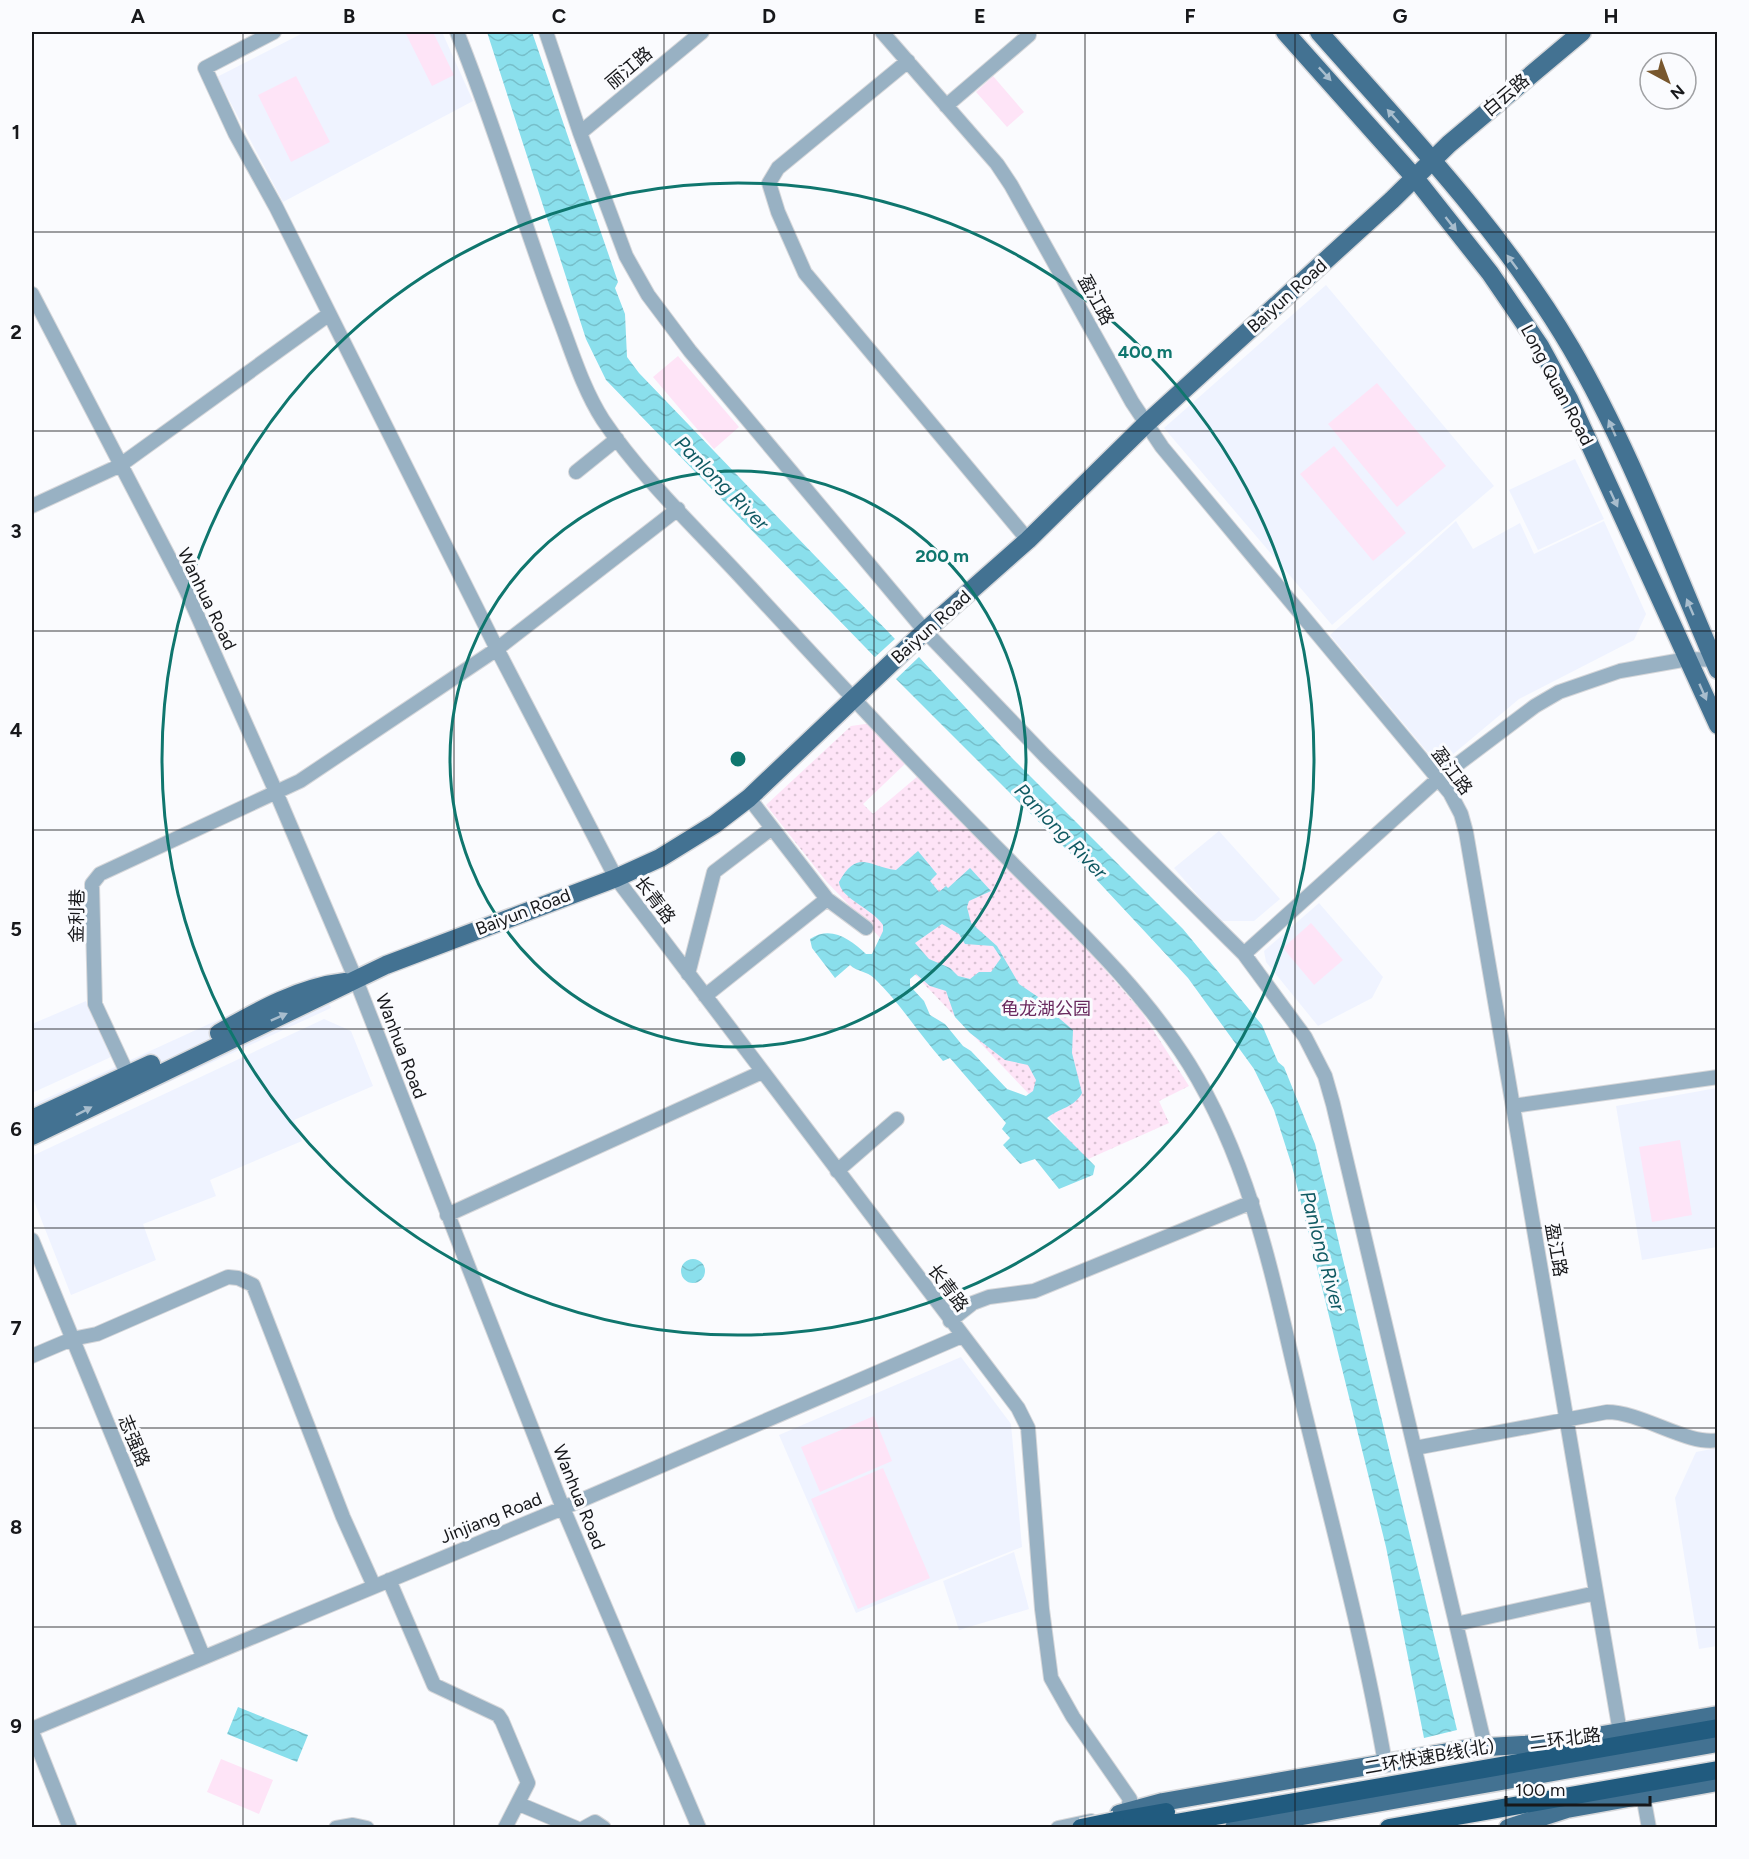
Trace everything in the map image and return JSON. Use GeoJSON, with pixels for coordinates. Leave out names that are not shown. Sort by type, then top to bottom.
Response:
{"type":"FeatureCollection","features":[{"type":"Feature","properties":{"kind":"highway","name":"二环快速B线(北)"},"geometry":{"type":"LineString","coordinates":[[1147,1827],[1718,1728]]}},
{"type":"Feature","properties":{"kind":"highway"},"geometry":{"type":"LineString","coordinates":[[1083,1827],[1379,1769],[1563,1742]]}},
{"type":"Feature","properties":{"kind":"highway"},"geometry":{"type":"LineString","coordinates":[[1389,1827],[1718,1770]]}},
{"type":"Feature","properties":{"kind":"highway"},"geometry":{"type":"LineString","coordinates":[[1459,1827],[1573,1807]]}},
{"type":"Feature","properties":{"kind":"main road","name":"Long Quan Road"},"geometry":{"type":"LineString","coordinates":[[1285,32],[1415,178],[1490,273],[1540,346],[1569,399],[1718,726]]}},
{"type":"Feature","properties":{"kind":"main road","name":"Long Quan Road"},"geometry":{"type":"LineString","coordinates":[[1319,32],[1432,160],[1540,299],[1600,402],[1716,663]]}},
{"type":"Feature","properties":{"kind":"main road","name":"白云路"},"geometry":{"type":"LineString","coordinates":[[1432,160],[1582,32]]}},
{"type":"Feature","properties":{"kind":"main road","name":"Baiyun Road"},"geometry":{"type":"LineString","coordinates":[[32,1136],[386,965],[616,878],[660,858],[749,798],[919,637],[1028,540],[1146,424],[1432,160]]}},
{"type":"Feature","properties":{"kind":"main road","name":"Baiyun Road"},"geometry":{"type":"LineString","coordinates":[[32,1119],[219,1033],[257,1011],[319,985],[356,980]]}},
{"type":"Feature","properties":{"kind":"main road","name":"二环北路"},"geometry":{"type":"LineString","coordinates":[[1083,1827],[1163,1802],[1379,1769],[1485,1746],[1563,1742],[1718,1715]]}},
{"type":"Feature","properties":{"kind":"main road","name":"二环北路"},"geometry":{"type":"LineString","coordinates":[[1234,1827],[1718,1743]]}},
{"type":"Feature","properties":{"kind":"main road"},"geometry":{"type":"LineString","coordinates":[[1301,1827],[1718,1754]]}},
{"type":"Feature","properties":{"kind":"main road"},"geometry":{"type":"LineString","coordinates":[[1508,1827],[1573,1807],[1718,1782]]}},
{"type":"Feature","properties":{"kind":"street","name":"长青路"},"geometry":{"type":"LineString","coordinates":[[274,32],[206,68],[235,133],[276,207],[497,649],[616,878],[1018,1408],[1028,1428],[1042,1609],[1051,1677],[1073,1717],[1114,1775]]}},
{"type":"Feature","properties":{"kind":"street"},"geometry":{"type":"LineString","coordinates":[[457,32],[481,90],[545,281],[582,377],[600,414],[617,439],[678,509],[854,698],[1142,997],[1190,1066],[1211,1104],[1234,1151],[1265,1245],[1370,1682],[1379,1769]]}},
{"type":"Feature","properties":{"kind":"street"},"geometry":{"type":"LineString","coordinates":[[546,32],[579,133],[626,256],[648,295],[690,351],[919,637],[1045,756],[1244,954],[1305,1037],[1325,1076],[1485,1746]]}},
{"type":"Feature","properties":{"kind":"street","name":"丽江路"},"geometry":{"type":"LineString","coordinates":[[579,133],[702,32]]}},
{"type":"Feature","properties":{"kind":"street","name":"盈江路"},"geometry":{"type":"LineString","coordinates":[[882,32],[997,164],[1146,424],[1438,779],[1461,814],[1466,832],[1620,1732]]}},
{"type":"Feature","properties":{"kind":"street"},"geometry":{"type":"LineString","coordinates":[[946,106],[1029,35],[1026,32]]}},
{"type":"Feature","properties":{"kind":"street"},"geometry":{"type":"LineString","coordinates":[[908,61],[778,168],[769,183],[778,212],[805,273],[1028,540]]}},
{"type":"Feature","properties":{"kind":"street","name":"Wanhua Road"},"geometry":{"type":"LineString","coordinates":[[32,294],[119,466],[186,591],[276,792],[356,980],[563,1508],[699,1827]]}},
{"type":"Feature","properties":{"kind":"street"},"geometry":{"type":"LineString","coordinates":[[32,506],[119,466],[328,315]]}},
{"type":"Feature","properties":{"kind":"street"},"geometry":{"type":"LineString","coordinates":[[576,472],[617,439]]}},
{"type":"Feature","properties":{"kind":"street"},"geometry":{"type":"LineString","coordinates":[[276,792],[300,781],[497,649],[678,509]]}},
{"type":"Feature","properties":{"kind":"street"},"geometry":{"type":"LineString","coordinates":[[1244,954],[1438,779],[1513,722],[1559,692],[1620,670],[1688,659],[1716,663]]}},
{"type":"Feature","properties":{"kind":"street","name":"金利巷"},"geometry":{"type":"LineString","coordinates":[[128,1075],[95,1004],[92,884],[100,874],[128,859],[276,792]]}},
{"type":"Feature","properties":{"kind":"street"},"geometry":{"type":"LineString","coordinates":[[749,798],[827,899],[866,928]]}},
{"type":"Feature","properties":{"kind":"street"},"geometry":{"type":"LineString","coordinates":[[688,974],[714,872],[771,828]]}},
{"type":"Feature","properties":{"kind":"street"},"geometry":{"type":"LineString","coordinates":[[705,996],[827,899]]}},
{"type":"Feature","properties":{"kind":"street"},"geometry":{"type":"LineString","coordinates":[[447,1215],[762,1072]]}},
{"type":"Feature","properties":{"kind":"street"},"geometry":{"type":"LineString","coordinates":[[1513,1106],[1718,1077]]}},
{"type":"Feature","properties":{"kind":"street"},"geometry":{"type":"LineString","coordinates":[[837,1171],[897,1119]]}},
{"type":"Feature","properties":{"kind":"street"},"geometry":{"type":"LineString","coordinates":[[950,1321],[973,1303],[989,1297],[1034,1291],[1252,1202]]}},
{"type":"Feature","properties":{"kind":"street","name":"志强路"},"geometry":{"type":"LineString","coordinates":[[32,1240],[203,1656]]}},
{"type":"Feature","properties":{"kind":"street"},"geometry":{"type":"LineString","coordinates":[[32,1356],[72,1339],[97,1334],[228,1277],[238,1278],[253,1285],[343,1517],[374,1586]]}},
{"type":"Feature","properties":{"kind":"street","name":"Jinjiang Road"},"geometry":{"type":"LineString","coordinates":[[32,1731],[203,1656],[563,1508],[962,1336]]}},
{"type":"Feature","properties":{"kind":"street"},"geometry":{"type":"LineString","coordinates":[[1415,1448],[1607,1412],[1624,1412],[1698,1439],[1718,1440]]}},
{"type":"Feature","properties":{"kind":"street"},"geometry":{"type":"LineString","coordinates":[[389,1580],[429,1679],[434,1685],[498,1715],[502,1721],[526,1777],[526,1790],[505,1827]]}},
{"type":"Feature","properties":{"kind":"street"},"geometry":{"type":"LineString","coordinates":[[1456,1624],[1596,1593]]}},
{"type":"Feature","properties":{"kind":"street"},"geometry":{"type":"LineString","coordinates":[[32,1731],[70,1827]]}},
{"type":"Feature","properties":{"kind":"street"},"geometry":{"type":"LineString","coordinates":[[1114,1775],[1125,1786],[1145,1798],[1163,1802]]}},
{"type":"Feature","properties":{"kind":"street"},"geometry":{"type":"LineString","coordinates":[[1058,1827],[1120,1814],[1128,1808],[1130,1799],[1114,1775]]}},
{"type":"Feature","properties":{"kind":"street"},"geometry":{"type":"LineString","coordinates":[[1643,1795],[1648,1827]]}},
{"type":"Feature","properties":{"kind":"street"},"geometry":{"type":"LineString","coordinates":[[519,1803],[576,1827]]}},
{"type":"Feature","properties":{"kind":"street"},"geometry":{"type":"LineString","coordinates":[[584,1827],[595,1822],[604,1827]]}},
{"type":"Feature","properties":{"kind":"street"},"geometry":{"type":"LineString","coordinates":[[336,1827],[353,1825],[367,1827]]}},
{"type":"Feature","properties":{"kind":"shaded area"},"geometry":{"type":"Polygon","coordinates":[[[305,32],[442,32],[473,101],[283,202],[217,77],[305,32]]]}},
{"type":"Feature","properties":{"kind":"shaded area"},"geometry":{"type":"Polygon","coordinates":[[[1326,285],[1494,486],[1332,625],[1164,428],[1326,285]]]}},
{"type":"Feature","properties":{"kind":"shaded area"},"geometry":{"type":"Polygon","coordinates":[[[1575,459],[1604,519],[1538,550],[1509,490],[1575,459]]]}},
{"type":"Feature","properties":{"kind":"shaded area"},"geometry":{"type":"Polygon","coordinates":[[[1456,521],[1473,549],[1520,523],[1534,554],[1604,521],[1646,614],[1634,640],[1519,699],[1439,766],[1330,635],[1456,521]]]}},
{"type":"Feature","properties":{"kind":"shaded area"},"geometry":{"type":"Polygon","coordinates":[[[1219,831],[1280,899],[1254,921],[1220,921],[1174,868],[1219,831]]]}},
{"type":"Feature","properties":{"kind":"shaded area"},"geometry":{"type":"Polygon","coordinates":[[[1319,903],[1383,977],[1372,998],[1318,1026],[1266,962],[1264,951],[1319,903]]]}},
{"type":"Feature","properties":{"kind":"shaded area"},"geometry":{"type":"Polygon","coordinates":[[[316,975],[331,1008],[32,1145],[32,1105],[316,975]]]}},
{"type":"Feature","properties":{"kind":"shaded area"},"geometry":{"type":"Polygon","coordinates":[[[86,1001],[111,1057],[32,1093],[32,1024],[86,1001]]]}},
{"type":"Feature","properties":{"kind":"shaded area"},"geometry":{"type":"Polygon","coordinates":[[[324,1019],[351,1031],[373,1086],[294,1120],[302,1141],[210,1180],[216,1196],[143,1224],[156,1260],[71,1295],[32,1196],[32,1156],[324,1019]]]}},
{"type":"Feature","properties":{"kind":"shaded area"},"geometry":{"type":"Polygon","coordinates":[[[1717,1088],[1717,1247],[1642,1260],[1616,1106],[1717,1088]]]}},
{"type":"Feature","properties":{"kind":"shaded area"},"geometry":{"type":"Polygon","coordinates":[[[961,1357],[1011,1424],[1022,1547],[856,1613],[779,1435],[961,1357]]]}},
{"type":"Feature","properties":{"kind":"shaded area"},"geometry":{"type":"Polygon","coordinates":[[[1717,1448],[1717,1646],[1699,1649],[1675,1498],[1696,1452],[1717,1448]]]}},
{"type":"Feature","properties":{"kind":"shaded area"},"geometry":{"type":"Polygon","coordinates":[[[1014,1552],[1029,1609],[959,1630],[943,1581],[1014,1552]]]}},
{"type":"Feature","properties":{"kind":"green space"},"geometry":{"type":"Polygon","coordinates":[[[405,32],[433,32],[454,75],[432,86],[405,32]]]}},
{"type":"Feature","properties":{"kind":"green space"},"geometry":{"type":"Polygon","coordinates":[[[296,76],[330,142],[291,162],[258,95],[296,76]]]}},
{"type":"Feature","properties":{"kind":"green space"},"geometry":{"type":"Polygon","coordinates":[[[993,76],[1024,112],[1007,127],[976,92],[993,76]]]}},
{"type":"Feature","properties":{"kind":"green space"},"geometry":{"type":"Polygon","coordinates":[[[678,356],[739,427],[714,449],[653,377],[678,356]]]}},
{"type":"Feature","properties":{"kind":"green space"},"geometry":{"type":"Polygon","coordinates":[[[1377,383],[1446,466],[1397,507],[1328,424],[1377,383]]]}},
{"type":"Feature","properties":{"kind":"green space"},"geometry":{"type":"Polygon","coordinates":[[[1334,446],[1406,533],[1373,561],[1300,474],[1334,446]]]}},
{"type":"Feature","properties":{"kind":"green space","name":"龟龙湖公园"},"geometry":{"type":"Polygon","coordinates":[[[872,723],[907,762],[863,804],[873,814],[918,776],[1094,957],[1141,1011],[1189,1086],[1159,1101],[1169,1123],[1086,1160],[1028,1093],[826,881],[766,805],[851,726],[872,723]]]}},
{"type":"Feature","properties":{"kind":"green space"},"geometry":{"type":"Polygon","coordinates":[[[1311,923],[1343,960],[1314,985],[1283,948],[1311,923]]]}},
{"type":"Feature","properties":{"kind":"green space"},"geometry":{"type":"Polygon","coordinates":[[[1680,1140],[1692,1215],[1652,1222],[1639,1147],[1680,1140]]]}},
{"type":"Feature","properties":{"kind":"green space"},"geometry":{"type":"Polygon","coordinates":[[[874,1416],[892,1461],[820,1492],[801,1447],[874,1416]]]}},
{"type":"Feature","properties":{"kind":"green space"},"geometry":{"type":"Polygon","coordinates":[[[883,1468],[930,1578],[858,1609],[811,1499],[883,1468]]]}},
{"type":"Feature","properties":{"kind":"green space"},"geometry":{"type":"Polygon","coordinates":[[[221,1759],[273,1780],[259,1814],[207,1792],[221,1759]]]}},
{"type":"Feature","properties":{"kind":"water","name":"Panlong River"},"geometry":{"type":"Polygon","coordinates":[[[487,32],[532,32],[618,282],[615,288],[625,314],[627,357],[639,373],[895,639],[919,657],[1012,758],[1183,929],[1262,1025],[1278,1062],[1284,1067],[1315,1144],[1457,1730],[1424,1738],[1386,1547],[1292,1166],[1274,1110],[1254,1069],[1188,978],[1093,876],[896,679],[606,380],[586,339],[487,32]]]}},
{"type":"Feature","properties":{"kind":"water"},"geometry":{"type":"Polygon","coordinates":[[[918,851],[937,874],[930,881],[939,892],[946,886],[948,888],[970,868],[991,891],[969,901],[967,907],[971,923],[997,946],[1019,984],[1044,1001],[1047,1008],[1073,1030],[1072,1053],[1082,1093],[1071,1105],[1047,1118],[1095,1166],[1093,1175],[1059,1189],[1035,1159],[1020,1164],[1003,1145],[1010,1138],[1002,1129],[1006,1123],[950,1058],[943,1061],[883,988],[871,976],[850,965],[835,978],[812,948],[810,939],[825,933],[847,939],[866,954],[872,954],[883,931],[883,925],[845,893],[839,882],[852,865],[858,862],[896,870],[918,851]],[[942,924],[915,943],[929,959],[950,968],[958,976],[970,979],[979,972],[991,972],[1001,958],[993,946],[965,944],[959,934],[942,924]],[[916,974],[910,979],[910,986],[924,1001],[930,1015],[945,1024],[963,1046],[971,1051],[1007,1089],[1026,1096],[1033,1091],[1036,1080],[1028,1065],[1005,1060],[970,1033],[955,1017],[946,991],[930,986],[916,974]]]}},
{"type":"Feature","properties":{"kind":"water"},"geometry":{"type":"Polygon","coordinates":[[[693,1259],[701,1263],[705,1271],[701,1279],[693,1283],[685,1279],[681,1271],[685,1263],[693,1259]]]}},
{"type":"Feature","properties":{"kind":"water"},"geometry":{"type":"Polygon","coordinates":[[[238,1707],[308,1735],[297,1762],[227,1734],[238,1707]]]}},
{"type":"Feature","properties":{"kind":"pier"},"geometry":{"type":"Polygon","coordinates":[[[897,637],[921,655],[894,681],[874,658],[897,637]]]}}]}
